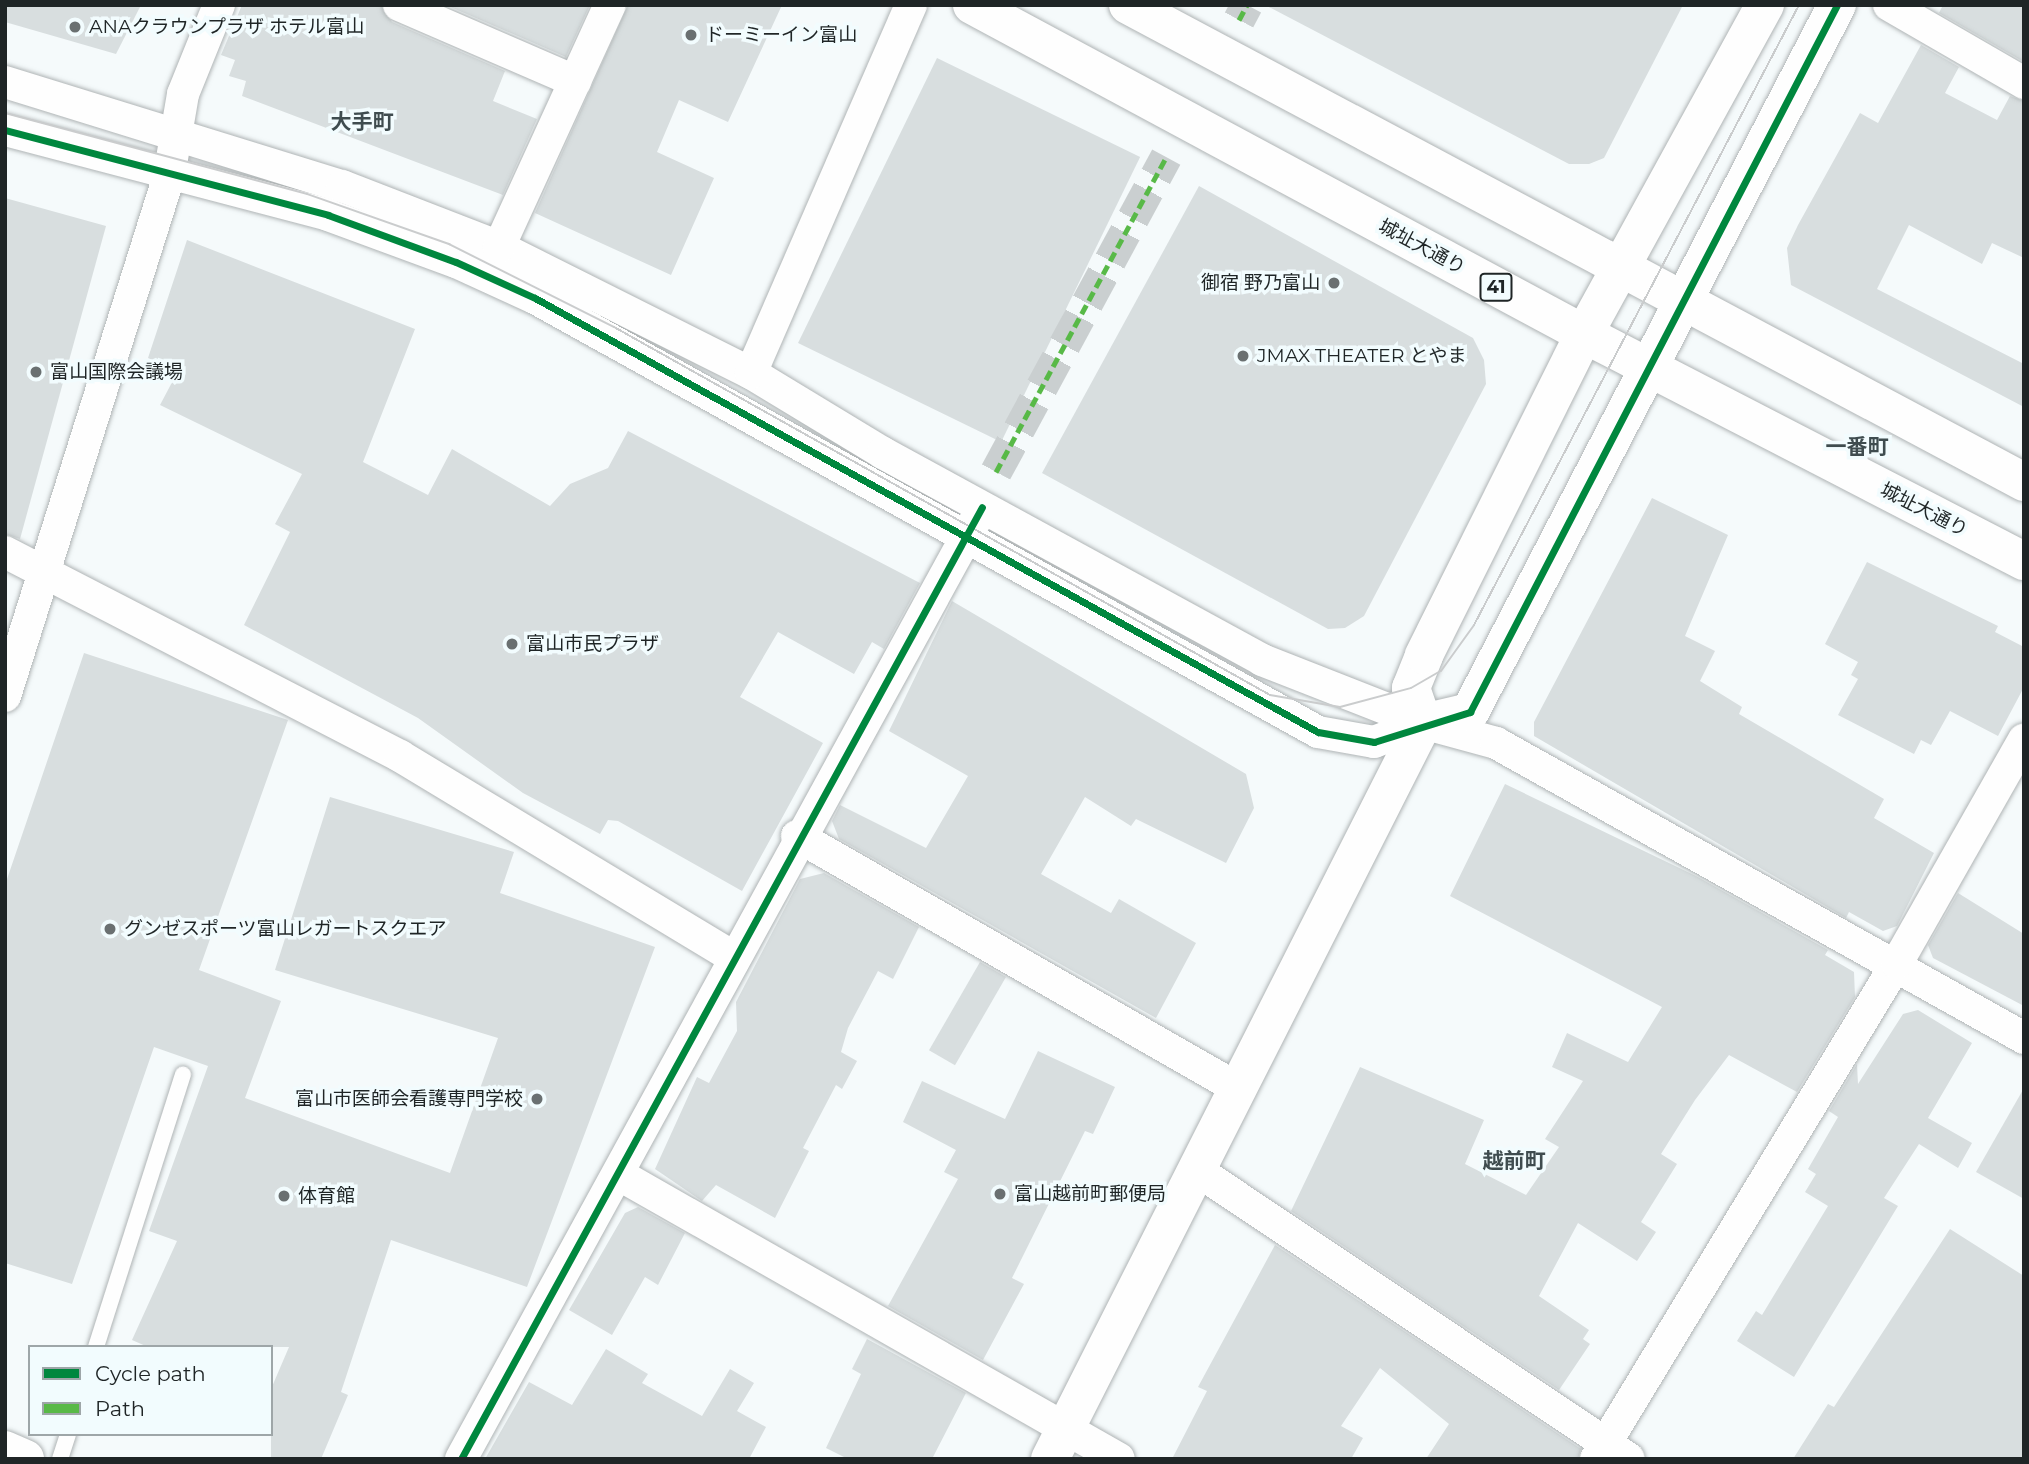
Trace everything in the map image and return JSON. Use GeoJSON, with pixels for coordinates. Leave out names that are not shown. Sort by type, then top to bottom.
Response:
{"type":"FeatureCollection","features":[{"type":"Feature","properties":{"kind":"main road","name":"城址大通り"},"geometry":{"type":"LineString","coordinates":[[972,5],[1651,370],[2024,561]]}},
{"type":"Feature","properties":{"kind":"main road"},"geometry":{"type":"LineString","coordinates":[[1128,5],[1622,265],[1685,302],[2024,482]]}},
{"type":"Feature","properties":{"kind":"main road"},"geometry":{"type":"LineString","coordinates":[[1058,1443],[1240,1089],[1423,723],[1412,688],[1424,655],[1584,334],[1765,5]]}},
{"type":"Feature","properties":{"kind":"main road"},"geometry":{"type":"LineString","coordinates":[[1423,723],[1469,712],[1651,370],[1837,5]]}},
{"type":"Feature","properties":{"kind":"main road"},"geometry":{"type":"LineString","coordinates":[[5,1450],[25,1459]]}},
{"type":"Feature","properties":{"kind":"street"},"geometry":{"type":"LineString","coordinates":[[5,696],[169,176],[184,94],[219,5]]}},
{"type":"Feature","properties":{"kind":"street"},"geometry":{"type":"LineString","coordinates":[[399,5],[575,81]]}},
{"type":"Feature","properties":{"kind":"street"},"geometry":{"type":"LineString","coordinates":[[499,247],[610,5]]}},
{"type":"Feature","properties":{"kind":"street"},"geometry":{"type":"LineString","coordinates":[[751,373],[912,5]]}},
{"type":"Feature","properties":{"kind":"street"},"geometry":{"type":"LineString","coordinates":[[1889,5],[2024,83]]}},
{"type":"Feature","properties":{"kind":"street"},"geometry":{"type":"LineString","coordinates":[[5,82],[177,132],[499,247],[751,373],[982,507],[1262,660],[1423,723],[1496,743],[1897,963],[2024,1038]]}},
{"type":"Feature","properties":{"kind":"street"},"geometry":{"type":"LineString","coordinates":[[5,130],[169,176],[328,215],[535,298],[1318,732],[1374,742],[1423,723]]}},
{"type":"Feature","properties":{"kind":"street"},"geometry":{"type":"LineString","coordinates":[[461,1459],[618,1174],[797,836],[982,507]]}},
{"type":"Feature","properties":{"kind":"street"},"geometry":{"type":"LineString","coordinates":[[5,552],[45,570],[400,756],[732,956]]}},
{"type":"Feature","properties":{"kind":"street"},"geometry":{"type":"LineString","coordinates":[[1198,1171],[1610,1454],[1897,963],[2024,739]]}},
{"type":"Feature","properties":{"kind":"street"},"geometry":{"type":"LineString","coordinates":[[797,836],[1240,1089]]}},
{"type":"Feature","properties":{"kind":"street"},"geometry":{"type":"LineString","coordinates":[[618,1174],[1058,1443],[1119,1459]]}},
{"type":"Feature","properties":{"kind":"lane"},"geometry":{"type":"LineString","coordinates":[[97,1345],[183,1075]]}},
{"type":"Feature","properties":{"kind":"lane"},"geometry":{"type":"LineString","coordinates":[[60,1459],[67,1436]]}},
{"type":"Feature","properties":{"kind":"building","name":"ANAクラウンプラザ ホテル富山"},"geometry":{"type":"Polygon","coordinates":[[[5,5],[141,5],[116,54],[5,22],[5,5]]]}},
{"type":"Feature","properties":{"kind":"building"},"geometry":{"type":"Polygon","coordinates":[[[242,5],[381,5],[392,22],[505,71],[493,101],[537,119],[503,195],[242,96],[246,81],[229,76],[235,60],[221,55],[242,5]]]}},
{"type":"Feature","properties":{"kind":"building"},"geometry":{"type":"Polygon","coordinates":[[[446,5],[590,5],[566,57],[446,5]]]}},
{"type":"Feature","properties":{"kind":"building"},"geometry":{"type":"Polygon","coordinates":[[[628,5],[782,5],[728,122],[679,100],[657,152],[714,178],[671,275],[535,213],[628,5]]]}},
{"type":"Feature","properties":{"kind":"building"},"geometry":{"type":"Polygon","coordinates":[[[1265,5],[1683,5],[1604,158],[1589,164],[1569,164],[1265,5]]]}},
{"type":"Feature","properties":{"kind":"building"},"geometry":{"type":"Polygon","coordinates":[[[1943,5],[2024,5],[2024,62],[1939,13],[1943,5]]]}},
{"type":"Feature","properties":{"kind":"building"},"geometry":{"type":"Polygon","coordinates":[[[1921,45],[1959,67],[1945,93],[1997,120],[2010,96],[2024,101],[2024,258],[1992,243],[1982,264],[1909,225],[1877,289],[2024,364],[2024,407],[1791,285],[1787,248],[1798,225],[1860,113],[1878,123],[1921,45]]]}},
{"type":"Feature","properties":{"kind":"building"},"geometry":{"type":"Polygon","coordinates":[[[937,58],[1140,157],[1001,442],[798,343],[937,58]]]}},
{"type":"Feature","properties":{"kind":"building"},"geometry":{"type":"Polygon","coordinates":[[[1199,186],[1473,338],[1484,360],[1486,384],[1364,616],[1345,628],[1328,629],[1042,473],[1199,186]]]}},
{"type":"Feature","properties":{"kind":"building","name":"富山国際会議場"},"geometry":{"type":"Polygon","coordinates":[[[5,198],[106,226],[20,539],[5,534],[5,198]]]}},
{"type":"Feature","properties":{"kind":"building","name":"富山市民プラザ"},"geometry":{"type":"Polygon","coordinates":[[[187,240],[415,329],[363,462],[428,495],[452,449],[550,506],[570,484],[608,468],[628,431],[920,583],[884,649],[872,642],[854,674],[778,632],[740,697],[823,743],[742,891],[618,821],[608,820],[600,834],[523,793],[418,718],[244,625],[290,532],[275,524],[302,474],[160,405],[178,371],[148,358],[187,240]]]}},
{"type":"Feature","properties":{"kind":"building"},"geometry":{"type":"Polygon","coordinates":[[[1652,498],[1728,535],[1685,636],[1715,651],[1700,681],[1742,707],[1739,714],[1884,799],[1874,818],[1934,853],[1897,926],[1883,931],[1849,912],[1846,918],[1534,736],[1534,722],[1652,498]]]}},
{"type":"Feature","properties":{"kind":"building"},"geometry":{"type":"Polygon","coordinates":[[[1867,562],[1998,626],[1995,632],[2024,647],[2024,687],[1998,736],[1950,711],[1931,745],[1921,740],[1914,754],[1838,715],[1858,679],[1851,675],[1858,662],[1825,644],[1867,562]]]}},
{"type":"Feature","properties":{"kind":"building"},"geometry":{"type":"Polygon","coordinates":[[[952,601],[1246,774],[1254,808],[1226,863],[1136,819],[1131,826],[1085,797],[1041,874],[1111,913],[1119,899],[1196,943],[1156,1018],[839,839],[832,821],[840,805],[926,848],[968,776],[889,731],[952,601]]]}},
{"type":"Feature","properties":{"kind":"building"},"geometry":{"type":"Polygon","coordinates":[[[84,653],[288,720],[199,970],[281,1001],[245,1098],[450,1173],[498,1038],[275,970],[330,797],[514,852],[500,893],[655,947],[527,1287],[391,1240],[341,1392],[348,1395],[321,1459],[271,1459],[273,1384],[289,1347],[143,1345],[132,1340],[177,1241],[149,1231],[208,1066],[154,1047],[72,1284],[5,1263],[5,885],[84,653]]]}},
{"type":"Feature","properties":{"kind":"building"},"geometry":{"type":"Polygon","coordinates":[[[1505,784],[1696,876],[1828,950],[1825,955],[1854,972],[1855,997],[1797,1092],[1729,1055],[1695,1100],[1661,1154],[1677,1164],[1641,1222],[1656,1232],[1637,1261],[1578,1223],[1539,1296],[1589,1330],[1583,1339],[1590,1344],[1559,1390],[1291,1211],[1360,1067],[1484,1120],[1465,1164],[1526,1195],[1559,1147],[1545,1139],[1583,1081],[1552,1067],[1567,1033],[1628,1062],[1662,1007],[1450,896],[1505,784]]]}},
{"type":"Feature","properties":{"kind":"building"},"geometry":{"type":"Polygon","coordinates":[[[824,873],[919,927],[893,979],[878,971],[848,1028],[841,1052],[857,1061],[842,1089],[836,1085],[803,1148],[809,1151],[775,1218],[716,1185],[702,1201],[655,1169],[697,1077],[709,1083],[737,1031],[736,1002],[800,879],[824,873]]]}},
{"type":"Feature","properties":{"kind":"building"},"geometry":{"type":"Polygon","coordinates":[[[1958,893],[2024,934],[2024,1006],[1933,958],[1928,945],[1958,893]]]}},
{"type":"Feature","properties":{"kind":"building"},"geometry":{"type":"Polygon","coordinates":[[[980,962],[1006,977],[955,1065],[929,1050],[980,962]]]}},
{"type":"Feature","properties":{"kind":"building"},"geometry":{"type":"Polygon","coordinates":[[[1918,1010],[1972,1043],[1928,1118],[1972,1143],[1958,1168],[1919,1144],[1884,1198],[1898,1206],[1794,1377],[1737,1341],[1756,1311],[1762,1315],[1828,1206],[1805,1192],[1816,1174],[1808,1169],[1838,1117],[1829,1111],[1857,1064],[1858,1084],[1903,1014],[1918,1010]]]}},
{"type":"Feature","properties":{"kind":"building"},"geometry":{"type":"Polygon","coordinates":[[[1038,1051],[1115,1087],[1093,1134],[1085,1131],[1012,1278],[1024,1284],[983,1360],[888,1306],[958,1179],[944,1172],[956,1150],[903,1122],[922,1081],[1005,1119],[1038,1051]]]}},
{"type":"Feature","properties":{"kind":"building"},"geometry":{"type":"Polygon","coordinates":[[[2024,1088],[2024,1199],[1976,1172],[2024,1088]]]}},
{"type":"Feature","properties":{"kind":"building"},"geometry":{"type":"Polygon","coordinates":[[[638,1207],[685,1233],[658,1285],[645,1277],[612,1335],[569,1310],[625,1213],[638,1207]]]}},
{"type":"Feature","properties":{"kind":"building"},"geometry":{"type":"Polygon","coordinates":[[[1950,1229],[2024,1276],[2024,1459],[1793,1459],[1828,1404],[1834,1407],[1950,1229]]]}},
{"type":"Feature","properties":{"kind":"building"},"geometry":{"type":"Polygon","coordinates":[[[1275,1245],[1581,1449],[1578,1459],[1426,1459],[1449,1424],[1380,1368],[1341,1426],[1363,1438],[1351,1459],[1172,1459],[1207,1391],[1198,1387],[1275,1245]]]}},
{"type":"Feature","properties":{"kind":"building"},"geometry":{"type":"Polygon","coordinates":[[[867,1339],[966,1393],[932,1459],[848,1459],[826,1448],[861,1374],[852,1369],[867,1339]]]}},
{"type":"Feature","properties":{"kind":"building"},"geometry":{"type":"Polygon","coordinates":[[[606,1349],[648,1374],[642,1383],[702,1416],[730,1369],[754,1383],[737,1411],[766,1427],[749,1459],[485,1459],[529,1382],[572,1405],[606,1349]]]}},
{"type":"Feature","properties":{"kind":"tunnel"},"geometry":{"type":"LineString","coordinates":[[1239,20],[1247,5]]}},
{"type":"Feature","properties":{"kind":"tunnel"},"geometry":{"type":"LineString","coordinates":[[996,472],[1166,157]]}},
{"type":"Feature","properties":{"kind":"tram line"},"geometry":{"type":"LineString","coordinates":[[5,113],[307,194],[449,244],[614,327],[1270,695],[1340,707],[1411,688],[1441,671],[1474,625],[1799,5]]}},
{"type":"Feature","properties":{"kind":"marked path"},"geometry":{"type":"LineString","coordinates":[[1239,20],[1247,5]]}},
{"type":"Feature","properties":{"kind":"marked path"},"geometry":{"type":"LineString","coordinates":[[996,472],[1166,157]]}},
{"type":"Feature","properties":{"kind":"cycle path"},"geometry":{"type":"LineString","coordinates":[[5,130],[328,215],[456,262],[535,298],[1318,732],[1374,742],[1470,712],[1837,5]]}},
{"type":"Feature","properties":{"kind":"cycle path"},"geometry":{"type":"LineString","coordinates":[[461,1459],[982,507]]}},
{"type":"Feature","properties":{"kind":"place","name":"ANAクラウンプラザ ホテル富山"},"geometry":{"type":"Point","coordinates":[75,27]}},
{"type":"Feature","properties":{"kind":"place","name":"ドーミーイン富山"},"geometry":{"type":"Point","coordinates":[691,35]}},
{"type":"Feature","properties":{"kind":"place","name":"御宿 野乃富山"},"geometry":{"type":"Point","coordinates":[1334,283]}},
{"type":"Feature","properties":{"kind":"place","name":"JMAX THEATER とやま"},"geometry":{"type":"Point","coordinates":[1243,356]}},
{"type":"Feature","properties":{"kind":"place","name":"富山国際会議場"},"geometry":{"type":"Point","coordinates":[36,372]}},
{"type":"Feature","properties":{"kind":"place","name":"富山市民プラザ"},"geometry":{"type":"Point","coordinates":[512,644]}},
{"type":"Feature","properties":{"kind":"place","name":"グンゼスポーツ富山レガートスクエア"},"geometry":{"type":"Point","coordinates":[110,929]}},
{"type":"Feature","properties":{"kind":"place","name":"富山市医師会看護専門学校"},"geometry":{"type":"Point","coordinates":[537,1099]}},
{"type":"Feature","properties":{"kind":"place","name":"富山越前町郵便局"},"geometry":{"type":"Point","coordinates":[1000,1194]}},
{"type":"Feature","properties":{"kind":"place","name":"体育館"},"geometry":{"type":"Point","coordinates":[284,1196]}},
{"type":"Feature","properties":{"kind":"district","name":"大手町"},"geometry":{"type":"Point","coordinates":[362,122]}},
{"type":"Feature","properties":{"kind":"district","name":"一番町"},"geometry":{"type":"Point","coordinates":[1857,447]}},
{"type":"Feature","properties":{"kind":"district","name":"越前町"},"geometry":{"type":"Point","coordinates":[1514,1161]}}]}
